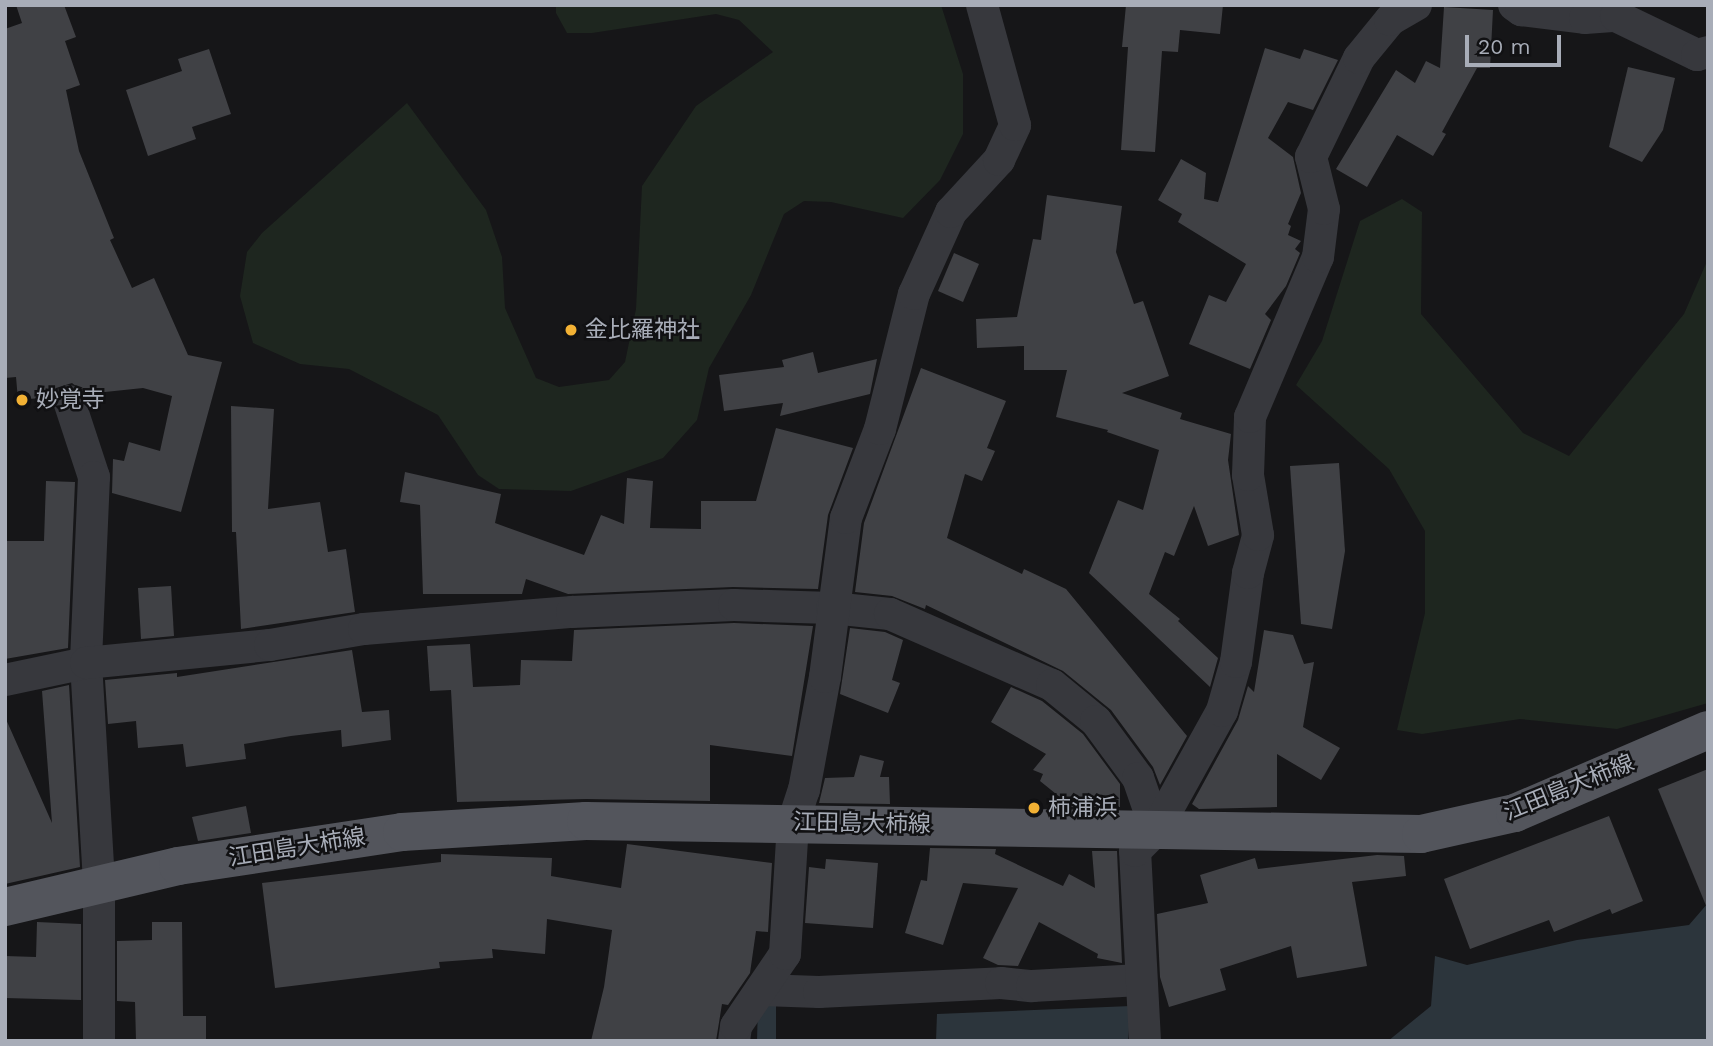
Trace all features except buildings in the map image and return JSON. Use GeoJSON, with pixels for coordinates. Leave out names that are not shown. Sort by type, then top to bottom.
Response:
{"type":"FeatureCollection","features":[{"type":"Feature","properties":{"kind":"main road","name":"江田島大柿線"},"geometry":{"type":"LineString","coordinates":[[5,907],[178,866],[402,832],[586,821],[1421,834],[1516,813],[1708,730]]}},
{"type":"Feature","properties":{"kind":"street"},"geometry":{"type":"LineString","coordinates":[[734,1041],[736,1026],[785,954],[793,823],[804,790],[825,677],[846,518],[880,429],[914,295],[951,212],[999,160],[1015,124],[982,5]]}},
{"type":"Feature","properties":{"kind":"street"},"geometry":{"type":"LineString","coordinates":[[1145,1041],[1136,852],[1156,830],[1222,711],[1236,662],[1248,573],[1258,535],[1248,475],[1250,416],[1318,257],[1324,209],[1311,157],[1359,58],[1390,20],[1416,5]]}},
{"type":"Feature","properties":{"kind":"street"},"geometry":{"type":"LineString","coordinates":[[1514,5],[1521,10],[1586,18],[1616,16],[1697,55],[1708,52]]}},
{"type":"Feature","properties":{"kind":"street"},"geometry":{"type":"LineString","coordinates":[[69,401],[94,477],[86,663],[99,884],[99,1041]]}},
{"type":"Feature","properties":{"kind":"street"},"geometry":{"type":"LineString","coordinates":[[5,680],[86,663],[270,645],[364,629],[572,612],[734,605],[832,608],[890,614],[1052,685],[1096,721],[1138,778],[1156,830]]}},
{"type":"Feature","properties":{"kind":"street"},"geometry":{"type":"LineString","coordinates":[[761,990],[819,992],[1001,982],[1032,986],[1140,980]]}},
{"type":"Feature","properties":{"kind":"shaded area"},"geometry":{"type":"Polygon","coordinates":[[[556,5],[941,5],[963,74],[963,134],[940,180],[903,218],[831,202],[804,201],[784,214],[751,295],[709,368],[697,420],[663,458],[571,491],[499,489],[478,475],[438,415],[349,369],[300,364],[253,343],[240,296],[247,252],[262,233],[407,103],[486,210],[502,257],[505,308],[536,378],[559,387],[609,380],[625,362],[636,309],[642,186],[696,106],[773,52],[739,20],[716,14],[592,33],[567,33],[556,13],[556,5]]]}},
{"type":"Feature","properties":{"kind":"shaded area"},"geometry":{"type":"Polygon","coordinates":[[[1402,199],[1422,212],[1421,314],[1523,433],[1569,456],[1684,314],[1708,259],[1708,703],[1617,729],[1520,719],[1422,734],[1397,730],[1425,613],[1425,531],[1389,469],[1296,385],[1322,341],[1360,221],[1402,199]]]}},
{"type":"Feature","properties":{"kind":"shaded area"},"geometry":{"type":"Polygon","coordinates":[[[1708,903],[1708,1041],[1388,1041],[1431,1006],[1435,956],[1467,965],[1577,940],[1689,925],[1708,903]]]}},
{"type":"Feature","properties":{"kind":"shaded area"},"geometry":{"type":"Polygon","coordinates":[[[758,1003],[776,1003],[776,1041],[757,1041],[758,1003]]]}},
{"type":"Feature","properties":{"kind":"shaded area"},"geometry":{"type":"Polygon","coordinates":[[[1131,1006],[1128,1041],[936,1041],[937,1014],[1131,1006]]]}},
{"type":"Feature","properties":{"kind":"place","name":"金比羅神社"},"geometry":{"type":"Point","coordinates":[571,330]}},
{"type":"Feature","properties":{"kind":"place","name":"妙覚寺"},"geometry":{"type":"Point","coordinates":[22,400]}},
{"type":"Feature","properties":{"kind":"place","name":"柿浦浜"},"geometry":{"type":"Point","coordinates":[1034,808]}}]}
